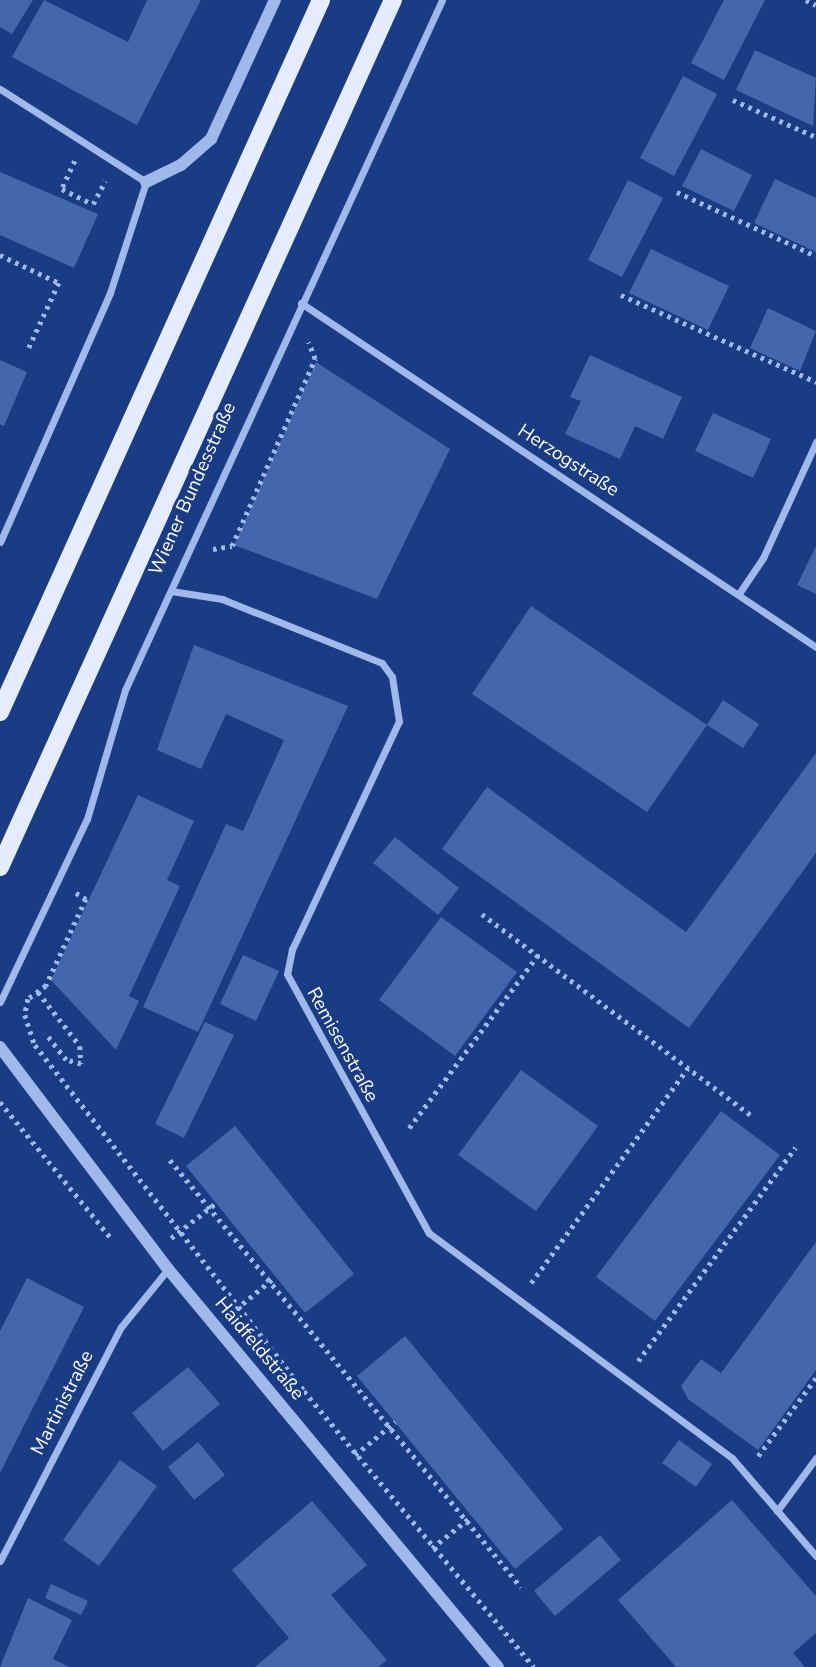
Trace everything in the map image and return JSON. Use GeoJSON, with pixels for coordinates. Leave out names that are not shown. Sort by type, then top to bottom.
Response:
{"type":"FeatureCollection","features":[{"type":"Feature","properties":{"kind":"main road"},"geometry":{"type":"LineString","coordinates":[[0,712],[321,0]]}},
{"type":"Feature","properties":{"kind":"main road","name":"Wiener Bundesstraße"},"geometry":{"type":"LineString","coordinates":[[0,867],[393,0]]}},
{"type":"Feature","properties":{"kind":"street"},"geometry":{"type":"LineString","coordinates":[[0,542],[110,293],[146,182],[181,165],[211,139],[275,0]]}},
{"type":"Feature","properties":{"kind":"street","name":"Wiener Bundesstraße"},"geometry":{"type":"LineString","coordinates":[[0,1002],[87,819],[125,690],[442,0]]}},
{"type":"Feature","properties":{"kind":"street"},"geometry":{"type":"LineString","coordinates":[[0,89],[146,182]]}},
{"type":"Feature","properties":{"kind":"street","name":"Herzogstraße"},"geometry":{"type":"LineString","coordinates":[[301,303],[740,592],[816,647]]}},
{"type":"Feature","properties":{"kind":"street"},"geometry":{"type":"LineString","coordinates":[[740,592],[763,558],[816,442]]}},
{"type":"Feature","properties":{"kind":"street","name":"Remisenstraße"},"geometry":{"type":"LineString","coordinates":[[171,591],[222,599],[382,663],[392,677],[399,721],[292,949],[287,974],[429,1233],[732,1458],[816,1556]]}},
{"type":"Feature","properties":{"kind":"street","name":"Haidfeldstraße"},"geometry":{"type":"LineString","coordinates":[[0,1047],[168,1269],[498,1667]]}},
{"type":"Feature","properties":{"kind":"street","name":"Martinistraße"},"geometry":{"type":"LineString","coordinates":[[0,1560],[121,1327],[168,1269]]}},
{"type":"Feature","properties":{"kind":"street"},"geometry":{"type":"LineString","coordinates":[[777,1511],[816,1458]]}},
{"type":"Feature","properties":{"kind":"path"},"geometry":{"type":"LineString","coordinates":[[806,0],[816,5]]}},
{"type":"Feature","properties":{"kind":"path"},"geometry":{"type":"LineString","coordinates":[[733,100],[816,137]]}},
{"type":"Feature","properties":{"kind":"path"},"geometry":{"type":"LineString","coordinates":[[76,160],[62,189],[93,204],[105,180]]}},
{"type":"Feature","properties":{"kind":"path"},"geometry":{"type":"LineString","coordinates":[[677,192],[816,257]]}},
{"type":"Feature","properties":{"kind":"path"},"geometry":{"type":"LineString","coordinates":[[0,255],[59,283],[28,350]]}},
{"type":"Feature","properties":{"kind":"path"},"geometry":{"type":"LineString","coordinates":[[621,295],[816,382]]}},
{"type":"Feature","properties":{"kind":"path"},"geometry":{"type":"LineString","coordinates":[[202,554],[232,546],[315,359],[306,336],[316,313]]}},
{"type":"Feature","properties":{"kind":"path"},"geometry":{"type":"LineString","coordinates":[[78,888],[75,894],[86,899],[25,1015],[35,1045],[238,1307],[534,1667]]}},
{"type":"Feature","properties":{"kind":"path"},"geometry":{"type":"LineString","coordinates":[[482,914],[752,1116]]}},
{"type":"Feature","properties":{"kind":"path"},"geometry":{"type":"LineString","coordinates":[[409,1128],[538,955]]}},
{"type":"Feature","properties":{"kind":"path"},"geometry":{"type":"LineString","coordinates":[[38,992],[80,1046],[81,1064],[66,1060],[45,1033]]}},
{"type":"Feature","properties":{"kind":"path"},"geometry":{"type":"LineString","coordinates":[[528,1286],[688,1068]]}},
{"type":"Feature","properties":{"kind":"path"},"geometry":{"type":"LineString","coordinates":[[636,1365],[795,1148]]}},
{"type":"Feature","properties":{"kind":"path"},"geometry":{"type":"LineString","coordinates":[[170,1160],[521,1587]]}},
{"type":"Feature","properties":{"kind":"path"},"geometry":{"type":"LineString","coordinates":[[179,1232],[216,1203]]}},
{"type":"Feature","properties":{"kind":"path"},"geometry":{"type":"LineString","coordinates":[[238,1307],[275,1277]]}},
{"type":"Feature","properties":{"kind":"path"},"geometry":{"type":"LineString","coordinates":[[758,1456],[816,1378]]}},
{"type":"Feature","properties":{"kind":"path"},"geometry":{"type":"LineString","coordinates":[[357,1453],[395,1422]]}},
{"type":"Feature","properties":{"kind":"path"},"geometry":{"type":"LineString","coordinates":[[434,1546],[472,1516]]}},
{"type":"Feature","properties":{"kind":"building"},"geometry":{"type":"Polygon","coordinates":[[[0,0],[33,0],[12,34],[0,27],[0,0]]]}},
{"type":"Feature","properties":{"kind":"building"},"geometry":{"type":"Polygon","coordinates":[[[44,0],[128,42],[147,0],[201,0],[137,125],[12,57],[44,0]]]}},
{"type":"Feature","properties":{"kind":"building"},"geometry":{"type":"Polygon","coordinates":[[[724,0],[765,0],[724,80],[691,63],[724,0]]]}},
{"type":"Feature","properties":{"kind":"building"},"geometry":{"type":"Polygon","coordinates":[[[755,50],[816,78],[813,126],[736,90],[755,50]]]}},
{"type":"Feature","properties":{"kind":"building"},"geometry":{"type":"Polygon","coordinates":[[[683,76],[717,94],[674,176],[640,158],[683,76]]]}},
{"type":"Feature","properties":{"kind":"building"},"geometry":{"type":"Polygon","coordinates":[[[701,149],[752,175],[734,211],[682,186],[701,149]]]}},
{"type":"Feature","properties":{"kind":"building"},"geometry":{"type":"Polygon","coordinates":[[[0,172],[98,214],[74,268],[0,235],[0,172]]]}},
{"type":"Feature","properties":{"kind":"building"},"geometry":{"type":"Polygon","coordinates":[[[775,179],[816,198],[816,252],[754,223],[775,179]]]}},
{"type":"Feature","properties":{"kind":"building"},"geometry":{"type":"Polygon","coordinates":[[[628,180],[663,198],[622,277],[588,260],[628,180]]]}},
{"type":"Feature","properties":{"kind":"building"},"geometry":{"type":"Polygon","coordinates":[[[651,249],[729,286],[708,330],[629,293],[651,249]]]}},
{"type":"Feature","properties":{"kind":"building"},"geometry":{"type":"Polygon","coordinates":[[[768,308],[816,331],[800,371],[750,348],[768,308]]]}},
{"type":"Feature","properties":{"kind":"building"},"geometry":{"type":"Polygon","coordinates":[[[590,355],[682,397],[663,439],[635,426],[620,459],[565,434],[581,401],[570,397],[590,355]]]}},
{"type":"Feature","properties":{"kind":"building"},"geometry":{"type":"Polygon","coordinates":[[[0,360],[27,372],[4,426],[0,424],[0,360]]]}},
{"type":"Feature","properties":{"kind":"building"},"geometry":{"type":"Polygon","coordinates":[[[316,362],[450,449],[377,599],[234,545],[316,362]]]}},
{"type":"Feature","properties":{"kind":"building"},"geometry":{"type":"Polygon","coordinates":[[[713,413],[771,439],[753,478],[695,451],[713,413]]]}},
{"type":"Feature","properties":{"kind":"building"},"geometry":{"type":"Polygon","coordinates":[[[816,546],[816,594],[797,585],[816,546]]]}},
{"type":"Feature","properties":{"kind":"building"},"geometry":{"type":"Polygon","coordinates":[[[531,606],[707,725],[647,812],[472,694],[531,606]]]}},
{"type":"Feature","properties":{"kind":"building"},"geometry":{"type":"Polygon","coordinates":[[[194,645],[348,706],[198,1032],[143,1007],[226,824],[243,831],[284,740],[226,714],[201,769],[157,750],[194,645]]]}},
{"type":"Feature","properties":{"kind":"building"},"geometry":{"type":"Polygon","coordinates":[[[723,700],[759,724],[743,748],[707,725],[723,700]]]}},
{"type":"Feature","properties":{"kind":"building"},"geometry":{"type":"Polygon","coordinates":[[[816,753],[816,853],[689,1028],[442,849],[487,787],[686,932],[816,753]]]}},
{"type":"Feature","properties":{"kind":"building"},"geometry":{"type":"Polygon","coordinates":[[[138,795],[194,821],[167,880],[180,886],[129,996],[139,1001],[116,1050],[51,980],[138,795]]]}},
{"type":"Feature","properties":{"kind":"building"},"geometry":{"type":"Polygon","coordinates":[[[395,837],[459,888],[438,915],[373,863],[395,837]]]}},
{"type":"Feature","properties":{"kind":"building"},"geometry":{"type":"Polygon","coordinates":[[[441,917],[517,972],[455,1056],[379,1000],[441,917]]]}},
{"type":"Feature","properties":{"kind":"building"},"geometry":{"type":"Polygon","coordinates":[[[243,955],[279,971],[256,1021],[220,1004],[243,955]]]}},
{"type":"Feature","properties":{"kind":"building"},"geometry":{"type":"Polygon","coordinates":[[[205,1022],[234,1035],[184,1138],[155,1124],[205,1022]]]}},
{"type":"Feature","properties":{"kind":"building"},"geometry":{"type":"Polygon","coordinates":[[[521,1070],[598,1126],[536,1211],[458,1155],[521,1070]]]}},
{"type":"Feature","properties":{"kind":"building"},"geometry":{"type":"Polygon","coordinates":[[[721,1111],[780,1155],[655,1321],[596,1277],[721,1111]]]}},
{"type":"Feature","properties":{"kind":"building"},"geometry":{"type":"Polygon","coordinates":[[[235,1126],[354,1274],[305,1313],[186,1166],[235,1126]]]}},
{"type":"Feature","properties":{"kind":"building"},"geometry":{"type":"Polygon","coordinates":[[[816,1242],[816,1370],[758,1450],[688,1399],[681,1386],[701,1359],[721,1373],[816,1242]]]}},
{"type":"Feature","properties":{"kind":"building"},"geometry":{"type":"Polygon","coordinates":[[[27,1278],[84,1307],[0,1473],[0,1331],[27,1278]]]}},
{"type":"Feature","properties":{"kind":"building"},"geometry":{"type":"Polygon","coordinates":[[[405,1336],[563,1529],[515,1569],[357,1376],[405,1336]]]}},
{"type":"Feature","properties":{"kind":"building"},"geometry":{"type":"Polygon","coordinates":[[[188,1367],[220,1404],[163,1451],[132,1413],[188,1367]]]}},
{"type":"Feature","properties":{"kind":"building"},"geometry":{"type":"Polygon","coordinates":[[[679,1440],[712,1464],[696,1487],[662,1463],[679,1440]]]}},
{"type":"Feature","properties":{"kind":"building"},"geometry":{"type":"Polygon","coordinates":[[[198,1442],[225,1475],[194,1500],[168,1467],[198,1442]]]}},
{"type":"Feature","properties":{"kind":"building"},"geometry":{"type":"Polygon","coordinates":[[[120,1460],[157,1486],[99,1566],[63,1540],[120,1460]]]}},
{"type":"Feature","properties":{"kind":"building"},"geometry":{"type":"Polygon","coordinates":[[[732,1500],[816,1596],[816,1633],[793,1653],[805,1667],[676,1667],[618,1600],[732,1500]]]}},
{"type":"Feature","properties":{"kind":"building"},"geometry":{"type":"Polygon","coordinates":[[[312,1501],[367,1565],[331,1595],[387,1660],[378,1667],[255,1667],[289,1638],[232,1570],[312,1501]]]}},
{"type":"Feature","properties":{"kind":"building"},"geometry":{"type":"Polygon","coordinates":[[[600,1535],[621,1560],[555,1616],[534,1591],[600,1535]]]}},
{"type":"Feature","properties":{"kind":"building"},"geometry":{"type":"Polygon","coordinates":[[[51,1584],[88,1601],[81,1615],[45,1598],[51,1584]]]}},
{"type":"Feature","properties":{"kind":"building"},"geometry":{"type":"Polygon","coordinates":[[[28,1598],[72,1620],[53,1659],[69,1667],[0,1667],[28,1598]]]}}]}
